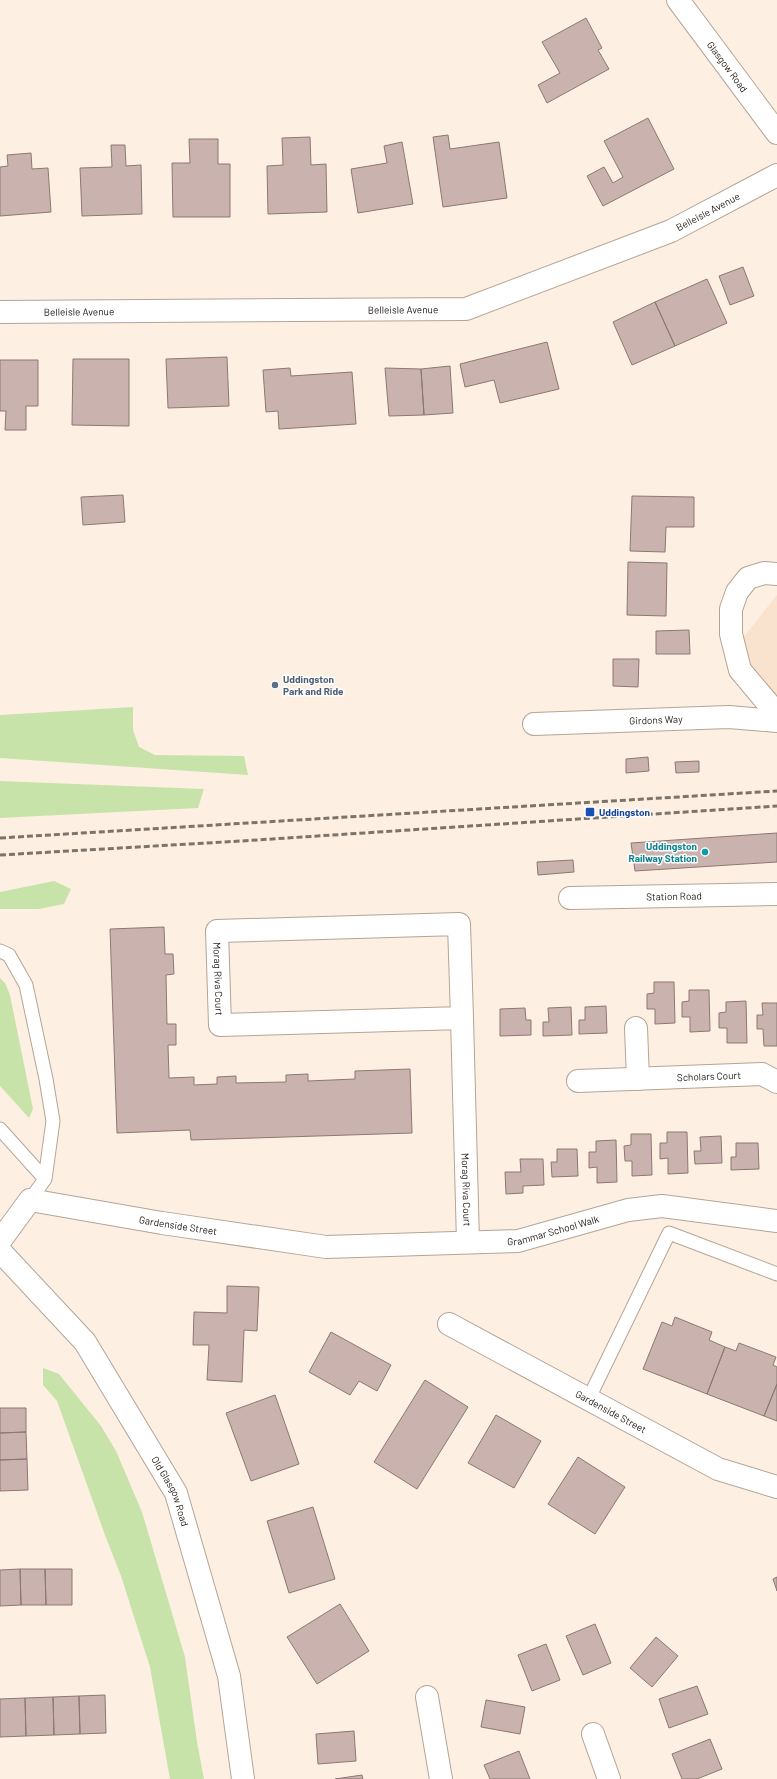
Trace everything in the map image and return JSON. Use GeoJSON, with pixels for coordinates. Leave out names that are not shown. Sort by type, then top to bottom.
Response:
{"type":"FeatureCollection","features":[{"type":"Feature","properties":{"kind":"street","name":"Glasgow Road"},"geometry":{"type":"LineString","coordinates":[[678,0],[777,133]]}},
{"type":"Feature","properties":{"kind":"street","name":"Belleisle Avenue"},"geometry":{"type":"LineString","coordinates":[[0,312],[466,309],[670,231],[777,174]]}},
{"type":"Feature","properties":{"kind":"street"},"geometry":{"type":"LineString","coordinates":[[777,574],[764,573],[748,578],[737,592],[731,609],[730,634],[740,670],[777,714]]}},
{"type":"Feature","properties":{"kind":"street","name":"Girdons Way"},"geometry":{"type":"LineString","coordinates":[[534,724],[729,717],[777,721]]}},
{"type":"Feature","properties":{"kind":"street","name":"Station Road"},"geometry":{"type":"LineString","coordinates":[[570,898],[777,894]]}},
{"type":"Feature","properties":{"kind":"street","name":"Morag Riva Court"},"geometry":{"type":"LineString","coordinates":[[462,1018],[220,1025],[217,931],[459,924],[462,1018],[468,1242]]}},
{"type":"Feature","properties":{"kind":"street"},"geometry":{"type":"LineString","coordinates":[[636,1028],[638,1079]]}},
{"type":"Feature","properties":{"kind":"street","name":"Scholars Court"},"geometry":{"type":"LineString","coordinates":[[578,1081],[762,1074],[777,1082]]}},
{"type":"Feature","properties":{"kind":"street"},"geometry":{"type":"LineString","coordinates":[[0,1241],[30,1200]]}},
{"type":"Feature","properties":{"kind":"street","name":"Gardenside Street"},"geometry":{"type":"LineString","coordinates":[[30,1200],[162,1223],[326,1247]]}},
{"type":"Feature","properties":{"kind":"street","name":"Grammar School Walk"},"geometry":{"type":"LineString","coordinates":[[326,1247],[518,1241],[628,1210],[662,1206],[777,1221]]}},
{"type":"Feature","properties":{"kind":"street","name":"Old Glasgow Road"},"geometry":{"type":"LineString","coordinates":[[0,1250],[85,1342],[176,1493],[229,1676],[243,1779]]}},
{"type":"Feature","properties":{"kind":"street","name":"Gardenside Street"},"geometry":{"type":"LineString","coordinates":[[449,1324],[589,1398],[718,1469],[777,1487]]}},
{"type":"Feature","properties":{"kind":"street"},"geometry":{"type":"LineString","coordinates":[[427,1698],[441,1779]]}},
{"type":"Feature","properties":{"kind":"street"},"geometry":{"type":"LineString","coordinates":[[593,1734],[609,1779]]}},
{"type":"Feature","properties":{"kind":"lane"},"geometry":{"type":"LineString","coordinates":[[0,951],[9,955],[26,985],[46,1079],[53,1121],[46,1179],[30,1200]]}},
{"type":"Feature","properties":{"kind":"lane"},"geometry":{"type":"LineString","coordinates":[[0,1129],[46,1179]]}},
{"type":"Feature","properties":{"kind":"lane"},"geometry":{"type":"LineString","coordinates":[[589,1398],[669,1233],[777,1274]]}},
{"type":"Feature","properties":{"kind":"shaded area"},"geometry":{"type":"Polygon","coordinates":[[[777,595],[777,695],[766,689],[754,674],[738,644],[777,595]]]}},
{"type":"Feature","properties":{"kind":"green space"},"geometry":{"type":"Polygon","coordinates":[[[133,707],[133,730],[139,747],[155,755],[244,756],[248,775],[0,758],[0,715],[133,707]]]}},
{"type":"Feature","properties":{"kind":"green space"},"geometry":{"type":"Polygon","coordinates":[[[0,781],[204,789],[198,808],[0,818],[0,781]]]}},
{"type":"Feature","properties":{"kind":"green space"},"geometry":{"type":"Polygon","coordinates":[[[54,881],[71,889],[64,904],[39,909],[0,909],[0,892],[54,881]]]}},
{"type":"Feature","properties":{"kind":"green space"},"geometry":{"type":"Polygon","coordinates":[[[0,978],[5,983],[10,995],[33,1109],[29,1118],[0,1086],[0,978]]]}},
{"type":"Feature","properties":{"kind":"green space"},"geometry":{"type":"Polygon","coordinates":[[[43,1368],[59,1374],[101,1426],[116,1451],[142,1512],[185,1657],[197,1742],[204,1779],[170,1779],[150,1667],[121,1576],[57,1401],[43,1385],[43,1368]]]}},
{"type":"Feature","properties":{"kind":"building"},"geometry":{"type":"Polygon","coordinates":[[[586,18],[602,48],[598,50],[609,69],[547,103],[538,85],[560,73],[542,42],[586,18]]]}},
{"type":"Feature","properties":{"kind":"building"},"geometry":{"type":"Polygon","coordinates":[[[648,118],[674,169],[603,206],[587,176],[604,167],[613,183],[623,177],[604,141],[648,118]]]}},
{"type":"Feature","properties":{"kind":"building"},"geometry":{"type":"Polygon","coordinates":[[[448,135],[450,149],[499,142],[507,198],[443,207],[433,137],[448,135]]]}},
{"type":"Feature","properties":{"kind":"building"},"geometry":{"type":"Polygon","coordinates":[[[310,137],[311,165],[326,164],[327,212],[268,214],[267,166],[283,165],[282,138],[310,137]]]}},
{"type":"Feature","properties":{"kind":"building"},"geometry":{"type":"Polygon","coordinates":[[[189,139],[218,139],[218,164],[230,164],[230,217],[173,217],[172,163],[190,163],[189,139]]]}},
{"type":"Feature","properties":{"kind":"building"},"geometry":{"type":"Polygon","coordinates":[[[402,142],[413,204],[358,213],[351,169],[387,163],[384,146],[402,142]]]}},
{"type":"Feature","properties":{"kind":"building"},"geometry":{"type":"Polygon","coordinates":[[[111,145],[125,145],[126,166],[141,165],[142,214],[82,216],[80,168],[112,167],[111,145]]]}},
{"type":"Feature","properties":{"kind":"building"},"geometry":{"type":"Polygon","coordinates":[[[31,153],[32,169],[48,168],[51,212],[0,216],[0,167],[8,166],[7,155],[31,153]]]}},
{"type":"Feature","properties":{"kind":"building"},"geometry":{"type":"Polygon","coordinates":[[[743,267],[754,296],[730,305],[719,276],[743,267]]]}},
{"type":"Feature","properties":{"kind":"building"},"geometry":{"type":"Polygon","coordinates":[[[707,279],[727,323],[675,346],[655,302],[707,279]]]}},
{"type":"Feature","properties":{"kind":"building"},"geometry":{"type":"Polygon","coordinates":[[[655,302],[675,346],[632,365],[613,322],[655,302]]]}},
{"type":"Feature","properties":{"kind":"building"},"geometry":{"type":"Polygon","coordinates":[[[547,342],[559,389],[500,403],[494,380],[465,387],[460,364],[547,342]]]}},
{"type":"Feature","properties":{"kind":"building"},"geometry":{"type":"Polygon","coordinates":[[[227,357],[229,406],[168,408],[166,359],[227,357]]]}},
{"type":"Feature","properties":{"kind":"building"},"geometry":{"type":"Polygon","coordinates":[[[73,359],[129,359],[129,426],[72,425],[73,359]]]}},
{"type":"Feature","properties":{"kind":"building"},"geometry":{"type":"Polygon","coordinates":[[[0,360],[38,360],[38,406],[26,406],[26,430],[5,430],[6,411],[0,411],[0,360]]]}},
{"type":"Feature","properties":{"kind":"building"},"geometry":{"type":"Polygon","coordinates":[[[450,366],[453,413],[424,415],[421,369],[450,366]]]}},
{"type":"Feature","properties":{"kind":"building"},"geometry":{"type":"Polygon","coordinates":[[[290,368],[291,376],[352,372],[356,424],[279,429],[278,411],[266,412],[263,370],[290,368]]]}},
{"type":"Feature","properties":{"kind":"building"},"geometry":{"type":"Polygon","coordinates":[[[385,368],[421,369],[424,415],[389,416],[385,368]]]}},
{"type":"Feature","properties":{"kind":"building"},"geometry":{"type":"Polygon","coordinates":[[[123,495],[125,522],[83,525],[81,497],[123,495]]]}},
{"type":"Feature","properties":{"kind":"building"},"geometry":{"type":"Polygon","coordinates":[[[632,496],[694,497],[694,527],[666,527],[665,552],[630,551],[632,496]]]}},
{"type":"Feature","properties":{"kind":"building"},"geometry":{"type":"Polygon","coordinates":[[[628,562],[667,563],[666,616],[627,615],[628,562]]]}},
{"type":"Feature","properties":{"kind":"building"},"geometry":{"type":"Polygon","coordinates":[[[689,630],[690,654],[656,654],[656,631],[689,630]]]}},
{"type":"Feature","properties":{"kind":"building"},"geometry":{"type":"Polygon","coordinates":[[[613,659],[639,659],[638,687],[613,686],[613,659]]]}},
{"type":"Feature","properties":{"kind":"building"},"geometry":{"type":"Polygon","coordinates":[[[648,757],[649,771],[626,773],[626,759],[648,757]]]}},
{"type":"Feature","properties":{"kind":"building"},"geometry":{"type":"Polygon","coordinates":[[[699,761],[699,772],[676,773],[675,762],[699,761]]]}},
{"type":"Feature","properties":{"kind":"building","name":"Uddingston Railway Station"},"geometry":{"type":"Polygon","coordinates":[[[777,833],[777,862],[635,871],[631,843],[777,833]]]}},
{"type":"Feature","properties":{"kind":"building"},"geometry":{"type":"Polygon","coordinates":[[[573,860],[574,872],[538,875],[537,862],[573,860]]]}},
{"type":"Feature","properties":{"kind":"building"},"geometry":{"type":"Polygon","coordinates":[[[164,927],[165,954],[173,954],[174,974],[166,975],[167,1024],[176,1024],[176,1045],[168,1045],[169,1078],[194,1077],[194,1085],[217,1084],[217,1077],[236,1076],[236,1083],[286,1082],[286,1075],[308,1074],[308,1081],[355,1079],[355,1071],[410,1069],[412,1133],[191,1140],[190,1130],[117,1133],[110,929],[164,927]]]}},
{"type":"Feature","properties":{"kind":"building"},"geometry":{"type":"Polygon","coordinates":[[[654,982],[674,982],[675,1023],[655,1024],[655,1009],[647,1009],[647,994],[654,993],[654,982]]]}},
{"type":"Feature","properties":{"kind":"building"},"geometry":{"type":"Polygon","coordinates":[[[689,990],[709,990],[710,1031],[690,1032],[690,1017],[682,1017],[682,1002],[689,1001],[689,990]]]}},
{"type":"Feature","properties":{"kind":"building"},"geometry":{"type":"Polygon","coordinates":[[[746,1001],[747,1043],[727,1043],[727,1028],[719,1028],[719,1013],[726,1012],[726,1002],[746,1001]]]}},
{"type":"Feature","properties":{"kind":"building"},"geometry":{"type":"Polygon","coordinates":[[[762,1003],[777,1003],[777,1046],[764,1046],[763,1029],[757,1029],[757,1015],[763,1015],[762,1003]]]}},
{"type":"Feature","properties":{"kind":"building"},"geometry":{"type":"Polygon","coordinates":[[[606,1006],[607,1033],[579,1034],[579,1020],[585,1020],[585,1007],[606,1006]]]}},
{"type":"Feature","properties":{"kind":"building"},"geometry":{"type":"Polygon","coordinates":[[[571,1007],[572,1035],[543,1036],[543,1022],[549,1022],[548,1008],[571,1007]]]}},
{"type":"Feature","properties":{"kind":"building"},"geometry":{"type":"Polygon","coordinates":[[[525,1008],[526,1020],[531,1020],[531,1035],[500,1036],[500,1009],[525,1008]]]}},
{"type":"Feature","properties":{"kind":"building"},"geometry":{"type":"Polygon","coordinates":[[[667,1132],[687,1132],[688,1173],[668,1174],[668,1158],[660,1159],[660,1143],[667,1143],[667,1132]]]}},
{"type":"Feature","properties":{"kind":"building"},"geometry":{"type":"Polygon","coordinates":[[[631,1134],[651,1134],[652,1175],[632,1176],[632,1161],[625,1161],[624,1146],[631,1145],[631,1134]]]}},
{"type":"Feature","properties":{"kind":"building"},"geometry":{"type":"Polygon","coordinates":[[[721,1136],[722,1163],[695,1164],[694,1151],[701,1151],[700,1137],[721,1136]]]}},
{"type":"Feature","properties":{"kind":"building"},"geometry":{"type":"Polygon","coordinates":[[[616,1140],[617,1182],[597,1183],[597,1167],[589,1168],[589,1152],[596,1152],[596,1141],[616,1140]]]}},
{"type":"Feature","properties":{"kind":"building"},"geometry":{"type":"Polygon","coordinates":[[[736,1143],[758,1143],[759,1169],[731,1170],[731,1157],[736,1157],[736,1143]]]}},
{"type":"Feature","properties":{"kind":"building"},"geometry":{"type":"Polygon","coordinates":[[[557,1149],[577,1149],[578,1176],[552,1177],[551,1162],[557,1162],[557,1149]]]}},
{"type":"Feature","properties":{"kind":"building"},"geometry":{"type":"Polygon","coordinates":[[[520,1159],[543,1159],[544,1185],[523,1186],[523,1193],[506,1194],[505,1172],[521,1172],[520,1159]]]}},
{"type":"Feature","properties":{"kind":"building"},"geometry":{"type":"Polygon","coordinates":[[[227,1286],[259,1287],[257,1331],[244,1330],[242,1382],[207,1380],[209,1345],[193,1345],[194,1312],[227,1313],[227,1286]]]}},
{"type":"Feature","properties":{"kind":"building"},"geometry":{"type":"Polygon","coordinates":[[[675,1317],[712,1332],[709,1340],[725,1347],[707,1394],[643,1369],[662,1322],[672,1326],[675,1317]]]}},
{"type":"Feature","properties":{"kind":"building"},"geometry":{"type":"Polygon","coordinates":[[[331,1332],[391,1365],[377,1391],[359,1381],[350,1395],[309,1372],[331,1332]]]}},
{"type":"Feature","properties":{"kind":"building"},"geometry":{"type":"Polygon","coordinates":[[[739,1343],[776,1357],[773,1365],[777,1367],[777,1384],[764,1416],[707,1394],[725,1347],[736,1351],[739,1343]]]}},
{"type":"Feature","properties":{"kind":"building"},"geometry":{"type":"Polygon","coordinates":[[[425,1380],[468,1407],[417,1489],[374,1462],[425,1380]]]}},
{"type":"Feature","properties":{"kind":"building"},"geometry":{"type":"Polygon","coordinates":[[[777,1384],[777,1421],[764,1416],[777,1384]]]}},
{"type":"Feature","properties":{"kind":"building"},"geometry":{"type":"Polygon","coordinates":[[[275,1395],[299,1464],[251,1481],[226,1413],[275,1395]]]}},
{"type":"Feature","properties":{"kind":"building"},"geometry":{"type":"Polygon","coordinates":[[[0,1408],[26,1408],[26,1432],[0,1433],[0,1408]]]}},
{"type":"Feature","properties":{"kind":"building"},"geometry":{"type":"Polygon","coordinates":[[[496,1415],[541,1441],[514,1488],[468,1463],[496,1415]]]}},
{"type":"Feature","properties":{"kind":"building"},"geometry":{"type":"Polygon","coordinates":[[[26,1432],[27,1459],[0,1460],[0,1433],[26,1432]]]}},
{"type":"Feature","properties":{"kind":"building"},"geometry":{"type":"Polygon","coordinates":[[[578,1457],[625,1487],[595,1534],[548,1504],[578,1457]]]}},
{"type":"Feature","properties":{"kind":"building"},"geometry":{"type":"Polygon","coordinates":[[[27,1459],[28,1490],[0,1491],[0,1460],[27,1459]]]}},
{"type":"Feature","properties":{"kind":"building"},"geometry":{"type":"Polygon","coordinates":[[[313,1507],[335,1579],[289,1593],[267,1521],[313,1507]]]}},
{"type":"Feature","properties":{"kind":"building"},"geometry":{"type":"Polygon","coordinates":[[[20,1569],[45,1569],[46,1605],[21,1605],[20,1569]]]}},
{"type":"Feature","properties":{"kind":"building"},"geometry":{"type":"Polygon","coordinates":[[[20,1569],[21,1605],[0,1606],[0,1570],[20,1569]]]}},
{"type":"Feature","properties":{"kind":"building"},"geometry":{"type":"Polygon","coordinates":[[[45,1569],[72,1569],[72,1605],[46,1605],[45,1569]]]}},
{"type":"Feature","properties":{"kind":"building"},"geometry":{"type":"Polygon","coordinates":[[[777,1577],[777,1591],[773,1579],[777,1577]]]}},
{"type":"Feature","properties":{"kind":"building"},"geometry":{"type":"Polygon","coordinates":[[[340,1604],[369,1651],[317,1684],[287,1637],[340,1604]]]}},
{"type":"Feature","properties":{"kind":"building"},"geometry":{"type":"Polygon","coordinates":[[[595,1624],[611,1663],[583,1675],[566,1636],[595,1624]]]}},
{"type":"Feature","properties":{"kind":"building"},"geometry":{"type":"Polygon","coordinates":[[[656,1637],[678,1656],[652,1687],[630,1668],[656,1637]]]}},
{"type":"Feature","properties":{"kind":"building"},"geometry":{"type":"Polygon","coordinates":[[[546,1644],[560,1680],[532,1691],[518,1655],[546,1644]]]}},
{"type":"Feature","properties":{"kind":"building"},"geometry":{"type":"Polygon","coordinates":[[[697,1686],[708,1714],[669,1728],[659,1699],[697,1686]]]}},
{"type":"Feature","properties":{"kind":"building"},"geometry":{"type":"Polygon","coordinates":[[[105,1695],[106,1733],[80,1734],[79,1696],[105,1695]]]}},
{"type":"Feature","properties":{"kind":"building"},"geometry":{"type":"Polygon","coordinates":[[[79,1696],[80,1734],[54,1735],[53,1697],[79,1696]]]}},
{"type":"Feature","properties":{"kind":"building"},"geometry":{"type":"Polygon","coordinates":[[[53,1697],[54,1735],[26,1736],[25,1698],[53,1697]]]}},
{"type":"Feature","properties":{"kind":"building"},"geometry":{"type":"Polygon","coordinates":[[[25,1698],[26,1736],[0,1737],[0,1699],[25,1698]]]}},
{"type":"Feature","properties":{"kind":"building"},"geometry":{"type":"Polygon","coordinates":[[[486,1700],[525,1707],[520,1734],[481,1727],[486,1700]]]}},
{"type":"Feature","properties":{"kind":"building"},"geometry":{"type":"Polygon","coordinates":[[[354,1731],[356,1761],[318,1764],[316,1734],[354,1731]]]}},
{"type":"Feature","properties":{"kind":"building"},"geometry":{"type":"Polygon","coordinates":[[[710,1739],[722,1769],[697,1779],[682,1779],[672,1754],[710,1739]]]}},
{"type":"Feature","properties":{"kind":"building"},"geometry":{"type":"Polygon","coordinates":[[[519,1751],[530,1779],[490,1779],[484,1765],[519,1751]]]}},
{"type":"Feature","properties":{"kind":"building"},"geometry":{"type":"Polygon","coordinates":[[[362,1775],[363,1779],[335,1779],[362,1775]]]}},
{"type":"Feature","properties":{"kind":"railway"},"geometry":{"type":"LineString","coordinates":[[0,838],[777,791]]}},
{"type":"Feature","properties":{"kind":"railway"},"geometry":{"type":"LineString","coordinates":[[0,855],[777,806]]}},
{"type":"Feature","properties":{"kind":"place","name":"Uddingston Park and Ride"},"geometry":{"type":"Point","coordinates":[275,685]}},
{"type":"Feature","properties":{"kind":"place","name":"Uddingston"},"geometry":{"type":"Point","coordinates":[590,812]}},
{"type":"Feature","properties":{"kind":"place","name":"Uddingston Railway Station"},"geometry":{"type":"Point","coordinates":[705,852]}}]}
